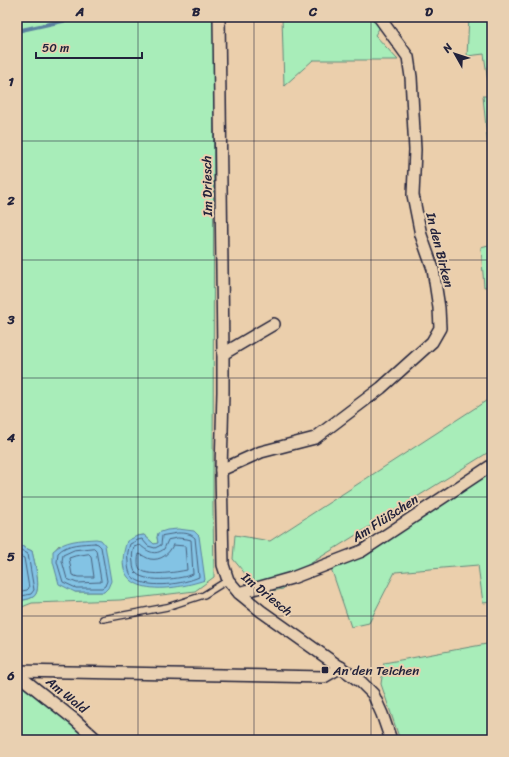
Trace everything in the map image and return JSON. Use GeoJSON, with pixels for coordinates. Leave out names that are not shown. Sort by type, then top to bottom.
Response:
{"type":"FeatureCollection","features":[{"type":"Feature","properties":{"kind":"street","name":"Im Driesch"},"geometry":{"type":"LineString","coordinates":[[219,17],[223,354],[221,470],[223,565],[228,580],[239,594],[361,682],[372,694],[382,714],[391,740]]}},
{"type":"Feature","properties":{"kind":"street","name":"In den Birken"},"geometry":{"type":"LineString","coordinates":[[221,470],[261,452],[315,438],[381,388],[432,342],[440,328],[439,308],[433,269],[421,235],[413,196],[415,150],[411,77],[408,57],[379,17]]}},
{"type":"Feature","properties":{"kind":"street"},"geometry":{"type":"LineString","coordinates":[[223,354],[274,324]]}},
{"type":"Feature","properties":{"kind":"street","name":"Am Flüßchen"},"geometry":{"type":"LineString","coordinates":[[239,594],[292,578],[362,551],[492,465]]}},
{"type":"Feature","properties":{"kind":"street"},"geometry":{"type":"LineString","coordinates":[[17,671],[324,677],[341,667]]}},
{"type":"Feature","properties":{"kind":"street","name":"Am Wald"},"geometry":{"type":"LineString","coordinates":[[17,674],[98,740]]}},
{"type":"Feature","properties":{"kind":"lane"},"geometry":{"type":"LineString","coordinates":[[103,619],[167,607],[204,595],[228,580]]}},
{"type":"Feature","properties":{"kind":"green space"},"geometry":{"type":"Polygon","coordinates":[[[17,17],[214,17],[214,577],[195,591],[120,600],[32,603],[17,609],[17,601],[31,598],[36,594],[38,582],[32,551],[21,546],[17,546],[17,17]],[[144,535],[137,536],[204,580],[203,568],[157,537],[158,543],[154,544],[144,535]],[[59,545],[54,551],[55,568],[75,592],[104,592],[59,545]]]}},
{"type":"Feature","properties":{"kind":"green space"},"geometry":{"type":"Polygon","coordinates":[[[282,17],[386,17],[375,35],[398,60],[313,60],[284,86],[282,17]]]}},
{"type":"Feature","properties":{"kind":"green space"},"geometry":{"type":"Polygon","coordinates":[[[469,17],[492,17],[492,179],[483,96],[490,96],[484,54],[467,56],[469,17]]]}},
{"type":"Feature","properties":{"kind":"green space"},"geometry":{"type":"Polygon","coordinates":[[[492,244],[492,286],[484,287],[481,247],[492,244]]]}},
{"type":"Feature","properties":{"kind":"green space"},"geometry":{"type":"Polygon","coordinates":[[[492,397],[492,450],[292,575],[283,589],[261,593],[233,559],[235,535],[270,541],[492,397]]]}},
{"type":"Feature","properties":{"kind":"green space"},"geometry":{"type":"Polygon","coordinates":[[[492,468],[492,602],[483,603],[478,565],[395,572],[369,623],[351,627],[331,568],[492,468]]]}},
{"type":"Feature","properties":{"kind":"green space"},"geometry":{"type":"Polygon","coordinates":[[[492,643],[492,740],[400,740],[381,684],[384,663],[492,643]]]}},
{"type":"Feature","properties":{"kind":"green space"},"geometry":{"type":"Polygon","coordinates":[[[17,678],[91,740],[17,740],[17,678]]]}},
{"type":"Feature","properties":{"kind":"water"},"geometry":{"type":"Polygon","coordinates":[[[178,529],[194,531],[199,536],[205,580],[175,587],[159,588],[145,587],[133,582],[126,573],[123,560],[127,541],[137,536],[144,535],[154,544],[158,543],[158,533],[178,529]]]}},
{"type":"Feature","properties":{"kind":"water"},"geometry":{"type":"Polygon","coordinates":[[[79,540],[101,540],[105,545],[111,581],[108,588],[104,592],[75,592],[59,584],[53,562],[53,551],[68,543],[79,540]]]}},
{"type":"Feature","properties":{"kind":"water"},"geometry":{"type":"Polygon","coordinates":[[[17,546],[21,546],[32,551],[38,582],[36,594],[33,597],[17,601],[17,546]]]}},
{"type":"Feature","properties":{"kind":"waterway"},"geometry":{"type":"LineString","coordinates":[[17,31],[81,17]]}},
{"type":"Feature","properties":{"kind":"place","name":"An den Teichen"},"geometry":{"type":"Point","coordinates":[325,670]}}]}
